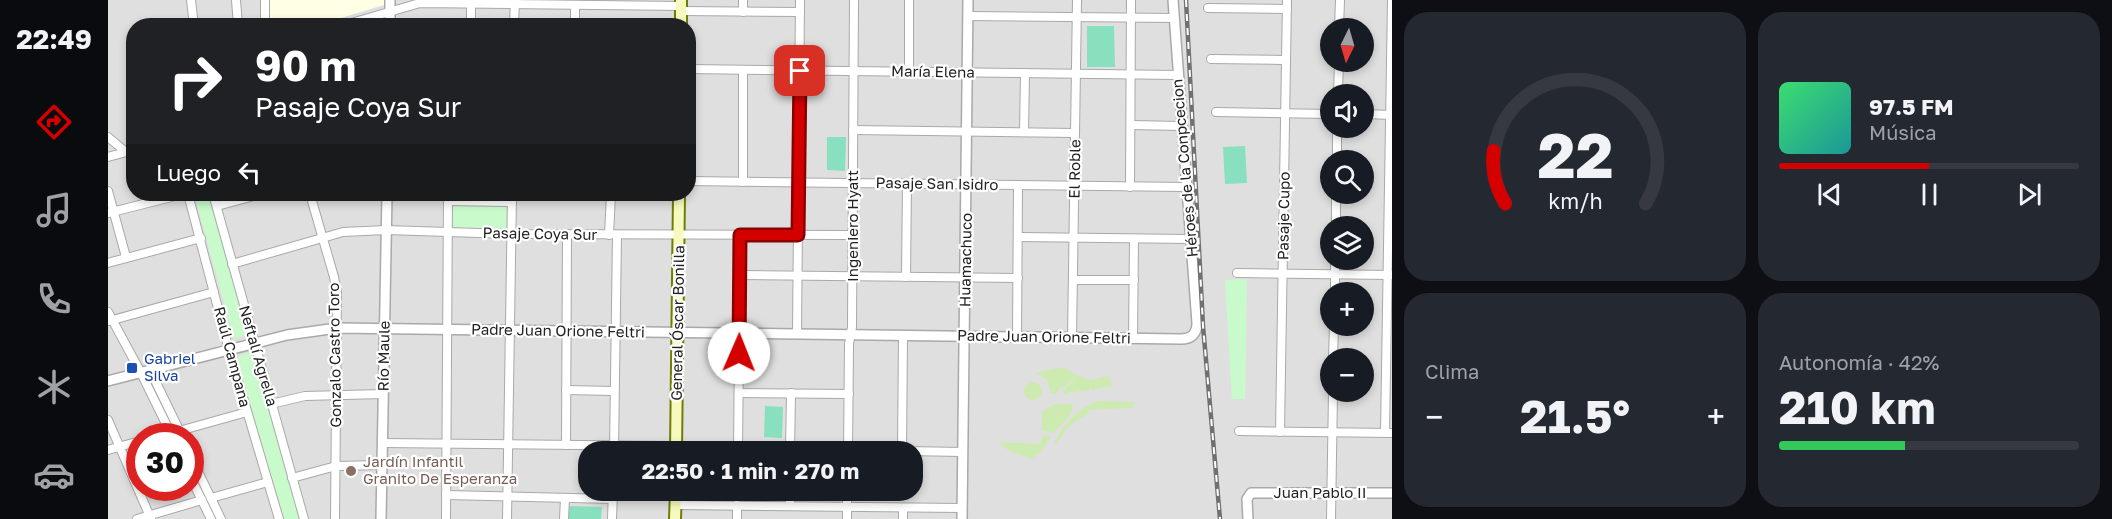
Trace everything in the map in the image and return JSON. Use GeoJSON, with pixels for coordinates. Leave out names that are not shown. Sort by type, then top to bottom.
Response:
{"type":"FeatureCollection","features":[{"type":"Feature","properties":{"kind":"main road","name":"General Óscar Bonilla"},"geometry":{"type":"LineString","coordinates":[[678,441],[679,201]]}},
{"type":"Feature","properties":{"kind":"main road"},"geometry":{"type":"LineString","coordinates":[[675,519],[676,501]]}},
{"type":"Feature","properties":{"kind":"street"},"geometry":{"type":"LineString","coordinates":[[191,0],[193,18]]}},
{"type":"Feature","properties":{"kind":"street"},"geometry":{"type":"LineString","coordinates":[[237,0],[238,18]]}},
{"type":"Feature","properties":{"kind":"street"},"geometry":{"type":"LineString","coordinates":[[264,18],[265,0]]}},
{"type":"Feature","properties":{"kind":"street"},"geometry":{"type":"LineString","coordinates":[[390,0],[390,18]]}},
{"type":"Feature","properties":{"kind":"street"},"geometry":{"type":"LineString","coordinates":[[743,0],[743,12]]}},
{"type":"Feature","properties":{"kind":"street"},"geometry":{"type":"LineString","coordinates":[[797,334],[800,0]]}},
{"type":"Feature","properties":{"kind":"street","name":"Ingeniero Hyatt"},"geometry":{"type":"LineString","coordinates":[[848,441],[853,276],[854,0]]}},
{"type":"Feature","properties":{"kind":"street"},"geometry":{"type":"LineString","coordinates":[[909,0],[909,72]]}},
{"type":"Feature","properties":{"kind":"street","name":"Huamachuco"},"geometry":{"type":"LineString","coordinates":[[962,519],[968,0]]}},
{"type":"Feature","properties":{"kind":"street","name":"El Roble"},"geometry":{"type":"LineString","coordinates":[[1072,338],[1077,0]]}},
{"type":"Feature","properties":{"kind":"street"},"geometry":{"type":"LineString","coordinates":[[1130,186],[1131,0]]}},
{"type":"Feature","properties":{"kind":"street","name":"Héroes de la Conpcecion"},"geometry":{"type":"LineString","coordinates":[[1173,0],[1197,323],[1197,330],[1193,336]]}},
{"type":"Feature","properties":{"kind":"street"},"geometry":{"type":"LineString","coordinates":[[1339,18],[1340,0]]}},
{"type":"Feature","properties":{"kind":"street"},"geometry":{"type":"LineString","coordinates":[[1239,431],[1389,433],[1392,0]]}},
{"type":"Feature","properties":{"kind":"street"},"geometry":{"type":"LineString","coordinates":[[366,18],[420,3],[515,2],[681,6],[743,12],[800,12]]}},
{"type":"Feature","properties":{"kind":"street"},"geometry":{"type":"LineString","coordinates":[[514,18],[515,2]]}},
{"type":"Feature","properties":{"kind":"street"},"geometry":{"type":"LineString","coordinates":[[471,4],[471,18]]}},
{"type":"Feature","properties":{"kind":"street"},"geometry":{"type":"LineString","coordinates":[[1208,8],[1287,4]]}},
{"type":"Feature","properties":{"kind":"street","name":"Pasaje Cupo"},"geometry":{"type":"LineString","coordinates":[[1280,432],[1287,4]]}},
{"type":"Feature","properties":{"kind":"street"},"geometry":{"type":"LineString","coordinates":[[575,5],[575,18]]}},
{"type":"Feature","properties":{"kind":"street"},"geometry":{"type":"LineString","coordinates":[[968,16],[1174,18]]}},
{"type":"Feature","properties":{"kind":"street"},"geometry":{"type":"LineString","coordinates":[[1211,59],[1286,60]]}},
{"type":"Feature","properties":{"kind":"street","name":"María Elena"},"geometry":{"type":"LineString","coordinates":[[696,69],[1178,75]]}},
{"type":"Feature","properties":{"kind":"street"},"geometry":{"type":"LineString","coordinates":[[743,70],[743,182]]}},
{"type":"Feature","properties":{"kind":"street"},"geometry":{"type":"LineString","coordinates":[[1024,132],[1025,73]]}},
{"type":"Feature","properties":{"kind":"street"},"geometry":{"type":"LineString","coordinates":[[1216,112],[1320,114]]}},
{"type":"Feature","properties":{"kind":"street"},"geometry":{"type":"LineString","coordinates":[[1374,114],[1391,114]]}},
{"type":"Feature","properties":{"kind":"street"},"geometry":{"type":"LineString","coordinates":[[1131,125],[1181,126]]}},
{"type":"Feature","properties":{"kind":"street"},"geometry":{"type":"LineString","coordinates":[[854,130],[1075,133]]}},
{"type":"Feature","properties":{"kind":"street"},"geometry":{"type":"LineString","coordinates":[[109,138],[126,149]]}},
{"type":"Feature","properties":{"kind":"street"},"geometry":{"type":"LineString","coordinates":[[108,157],[126,152]]}},
{"type":"Feature","properties":{"kind":"street","name":"Pasaje San Isidro"},"geometry":{"type":"LineString","coordinates":[[696,181],[1186,187]]}},
{"type":"Feature","properties":{"kind":"street"},"geometry":{"type":"LineString","coordinates":[[906,277],[907,184]]}},
{"type":"Feature","properties":{"kind":"street"},"geometry":{"type":"LineString","coordinates":[[1017,337],[1018,185]]}},
{"type":"Feature","properties":{"kind":"street"},"geometry":{"type":"LineString","coordinates":[[108,191],[111,212],[126,257]]}},
{"type":"Feature","properties":{"kind":"street"},"geometry":{"type":"LineString","coordinates":[[111,212],[155,201]]}},
{"type":"Feature","properties":{"kind":"street","name":"Raúl Campana"},"geometry":{"type":"LineString","coordinates":[[190,201],[229,350],[279,519]]}},
{"type":"Feature","properties":{"kind":"street","name":"Neftalí Agrella"},"geometry":{"type":"LineString","coordinates":[[215,201],[304,519]]}},
{"type":"Feature","properties":{"kind":"street"},"geometry":{"type":"LineString","coordinates":[[217,206],[235,201]]}},
{"type":"Feature","properties":{"kind":"street","name":"Gonzalo Castro Toro"},"geometry":{"type":"LineString","coordinates":[[312,201],[337,293],[335,519]]}},
{"type":"Feature","properties":{"kind":"street","name":"Río Maule"},"geometry":{"type":"LineString","coordinates":[[381,519],[387,201]]}},
{"type":"Feature","properties":{"kind":"street"},"geometry":{"type":"LineString","coordinates":[[446,519],[448,201]]}},
{"type":"Feature","properties":{"kind":"street"},"geometry":{"type":"LineString","coordinates":[[507,519],[512,201]]}},
{"type":"Feature","properties":{"kind":"street"},"geometry":{"type":"LineString","coordinates":[[611,201],[616,332],[614,441]]}},
{"type":"Feature","properties":{"kind":"street","name":"Pasaje Coya Sur"},"geometry":{"type":"LineString","coordinates":[[232,264],[343,232],[386,230],[511,234],[853,235]]}},
{"type":"Feature","properties":{"kind":"street"},"geometry":{"type":"LineString","coordinates":[[566,445],[567,234]]}},
{"type":"Feature","properties":{"kind":"street"},"geometry":{"type":"LineString","coordinates":[[738,441],[740,235]]}},
{"type":"Feature","properties":{"kind":"street"},"geometry":{"type":"LineString","coordinates":[[1018,237],[1191,239]]}},
{"type":"Feature","properties":{"kind":"street"},"geometry":{"type":"LineString","coordinates":[[108,263],[201,238]]}},
{"type":"Feature","properties":{"kind":"street"},"geometry":{"type":"LineString","coordinates":[[1133,339],[1134,239]]}},
{"type":"Feature","properties":{"kind":"street"},"geometry":{"type":"LineString","coordinates":[[1335,270],[1335,282]]}},
{"type":"Feature","properties":{"kind":"street"},"geometry":{"type":"LineString","coordinates":[[1237,273],[1390,275]]}},
{"type":"Feature","properties":{"kind":"street"},"geometry":{"type":"LineString","coordinates":[[740,275],[1018,278]]}},
{"type":"Feature","properties":{"kind":"street"},"geometry":{"type":"LineString","coordinates":[[1073,280],[1134,280]]}},
{"type":"Feature","properties":{"kind":"street"},"geometry":{"type":"LineString","coordinates":[[174,423],[146,371],[110,318],[214,292]]}},
{"type":"Feature","properties":{"kind":"street","name":"Padre Juan Orione Feltri"},"geometry":{"type":"LineString","coordinates":[[108,381],[287,334],[336,328],[1133,339],[1181,339],[1193,336]]}},
{"type":"Feature","properties":{"kind":"street"},"geometry":{"type":"LineString","coordinates":[[902,441],[903,336]]}},
{"type":"Feature","properties":{"kind":"street"},"geometry":{"type":"LineString","coordinates":[[146,371],[166,423]]}},
{"type":"Feature","properties":{"kind":"street"},"geometry":{"type":"LineString","coordinates":[[566,390],[614,391]]}},
{"type":"Feature","properties":{"kind":"street"},"geometry":{"type":"LineString","coordinates":[[739,393],[849,394]]}},
{"type":"Feature","properties":{"kind":"street"},"geometry":{"type":"LineString","coordinates":[[790,441],[791,393]]}},
{"type":"Feature","properties":{"kind":"street"},"geometry":{"type":"LineString","coordinates":[[272,405],[305,396],[383,394]]}},
{"type":"Feature","properties":{"kind":"street"},"geometry":{"type":"LineString","coordinates":[[1331,519],[1333,402]]}},
{"type":"Feature","properties":{"kind":"street"},"geometry":{"type":"LineString","coordinates":[[204,426],[248,412]]}},
{"type":"Feature","properties":{"kind":"street"},"geometry":{"type":"LineString","coordinates":[[108,420],[150,517]]}},
{"type":"Feature","properties":{"kind":"street"},"geometry":{"type":"LineString","coordinates":[[382,443],[578,446]]}},
{"type":"Feature","properties":{"kind":"street"},"geometry":{"type":"LineString","coordinates":[[108,450],[126,445]]}},
{"type":"Feature","properties":{"kind":"street"},"geometry":{"type":"LineString","coordinates":[[923,451],[963,452]]}},
{"type":"Feature","properties":{"kind":"street"},"geometry":{"type":"LineString","coordinates":[[292,478],[336,466],[381,465]]}},
{"type":"Feature","properties":{"kind":"street"},"geometry":{"type":"LineString","coordinates":[[137,519],[268,482]]}},
{"type":"Feature","properties":{"kind":"street","name":"Juan Pablo II"},"geometry":{"type":"LineString","coordinates":[[1248,519],[1249,494],[1392,493]]}},
{"type":"Feature","properties":{"kind":"street"},"geometry":{"type":"LineString","coordinates":[[204,494],[211,519]]}},
{"type":"Feature","properties":{"kind":"street"},"geometry":{"type":"LineString","coordinates":[[446,495],[578,497]]}},
{"type":"Feature","properties":{"kind":"street"},"geometry":{"type":"LineString","coordinates":[[204,496],[221,519]]}},
{"type":"Feature","properties":{"kind":"street"},"geometry":{"type":"LineString","coordinates":[[564,519],[565,498]]}},
{"type":"Feature","properties":{"kind":"street"},"geometry":{"type":"LineString","coordinates":[[612,519],[613,501]]}},
{"type":"Feature","properties":{"kind":"street"},"geometry":{"type":"LineString","coordinates":[[790,501],[790,506]]}},
{"type":"Feature","properties":{"kind":"street"},"geometry":{"type":"LineString","coordinates":[[847,501],[847,519]]}},
{"type":"Feature","properties":{"kind":"street"},"geometry":{"type":"LineString","coordinates":[[676,505],[962,508]]}},
{"type":"Feature","properties":{"kind":"street"},"geometry":{"type":"LineString","coordinates":[[737,506],[737,519]]}},
{"type":"Feature","properties":{"kind":"street"},"geometry":{"type":"LineString","coordinates":[[903,508],[903,519]]}},
{"type":"Feature","properties":{"kind":"shaded area"},"geometry":{"type":"Polygon","coordinates":[[[108,0],[1392,0],[1392,519],[108,519],[108,0]]]}},
{"type":"Feature","properties":{"kind":"shaded area"},"geometry":{"type":"Polygon","coordinates":[[[269,0],[387,0],[387,4],[341,18],[269,18],[267,12],[269,0]]]}},
{"type":"Feature","properties":{"kind":"green space"},"geometry":{"type":"Polygon","coordinates":[[[1087,26],[1114,26],[1115,67],[1087,67],[1087,26]]]}},
{"type":"Feature","properties":{"kind":"green space"},"geometry":{"type":"Polygon","coordinates":[[[827,137],[846,137],[845,171],[827,170],[827,137]]]}},
{"type":"Feature","properties":{"kind":"green space"},"geometry":{"type":"Polygon","coordinates":[[[1245,146],[1247,183],[1225,184],[1223,147],[1245,146]]]}},
{"type":"Feature","properties":{"kind":"green space"},"geometry":{"type":"Polygon","coordinates":[[[196,201],[210,201],[247,335],[234,339],[196,201]]]}},
{"type":"Feature","properties":{"kind":"green space"},"geometry":{"type":"Polygon","coordinates":[[[453,205],[507,206],[506,230],[453,229],[453,205]]]}},
{"type":"Feature","properties":{"kind":"green space"},"geometry":{"type":"Polygon","coordinates":[[[1247,279],[1245,399],[1232,399],[1225,280],[1247,279]]]}},
{"type":"Feature","properties":{"kind":"green space"},"geometry":{"type":"Polygon","coordinates":[[[248,353],[254,359],[300,519],[284,519],[237,360],[240,355],[248,353]]]}},
{"type":"Feature","properties":{"kind":"green space"},"geometry":{"type":"Polygon","coordinates":[[[1063,367],[1076,375],[1064,388],[1062,387],[1054,394],[1050,392],[1047,380],[1036,373],[1063,367]]]}},
{"type":"Feature","properties":{"kind":"green space"},"geometry":{"type":"Polygon","coordinates":[[[1077,375],[1091,380],[1108,376],[1112,386],[1094,390],[1090,388],[1089,391],[1081,390],[1074,393],[1071,391],[1066,395],[1063,392],[1077,375]]]}},
{"type":"Feature","properties":{"kind":"green space"},"geometry":{"type":"Polygon","coordinates":[[[1029,382],[1037,382],[1042,387],[1040,398],[1029,400],[1024,395],[1024,387],[1029,382]]]}},
{"type":"Feature","properties":{"kind":"green space"},"geometry":{"type":"Polygon","coordinates":[[[1097,401],[1135,402],[1132,408],[1090,410],[1069,426],[1056,444],[1054,443],[1072,418],[1097,401]]]}},
{"type":"Feature","properties":{"kind":"green space"},"geometry":{"type":"Polygon","coordinates":[[[1055,404],[1071,404],[1073,408],[1069,417],[1053,433],[1042,430],[1042,411],[1055,404]]]}},
{"type":"Feature","properties":{"kind":"green space"},"geometry":{"type":"Polygon","coordinates":[[[765,406],[783,407],[782,438],[764,437],[765,406]]]}},
{"type":"Feature","properties":{"kind":"green space"},"geometry":{"type":"Polygon","coordinates":[[[1042,435],[1051,436],[1042,451],[1031,459],[1008,450],[998,442],[1041,444],[1042,435]]]}},
{"type":"Feature","properties":{"kind":"green space"},"geometry":{"type":"Polygon","coordinates":[[[568,506],[602,507],[601,519],[568,519],[568,506]]]}},
{"type":"Feature","properties":{"kind":"railway"},"geometry":{"type":"LineString","coordinates":[[1186,0],[1203,326],[1220,519]]}},
{"type":"Feature","properties":{"kind":"place","name":"Gabriel Silva"},"geometry":{"type":"Point","coordinates":[132,368]}},
{"type":"Feature","properties":{"kind":"place","name":"Jardín Infantil Granito De Esperanza"},"geometry":{"type":"Point","coordinates":[351,471]}},
{"type":"Feature","properties":{"kind":"route"},"geometry":{"type":"LineString","coordinates":[[739,353],[740,235],[798,235],[800,71]]}}]}
